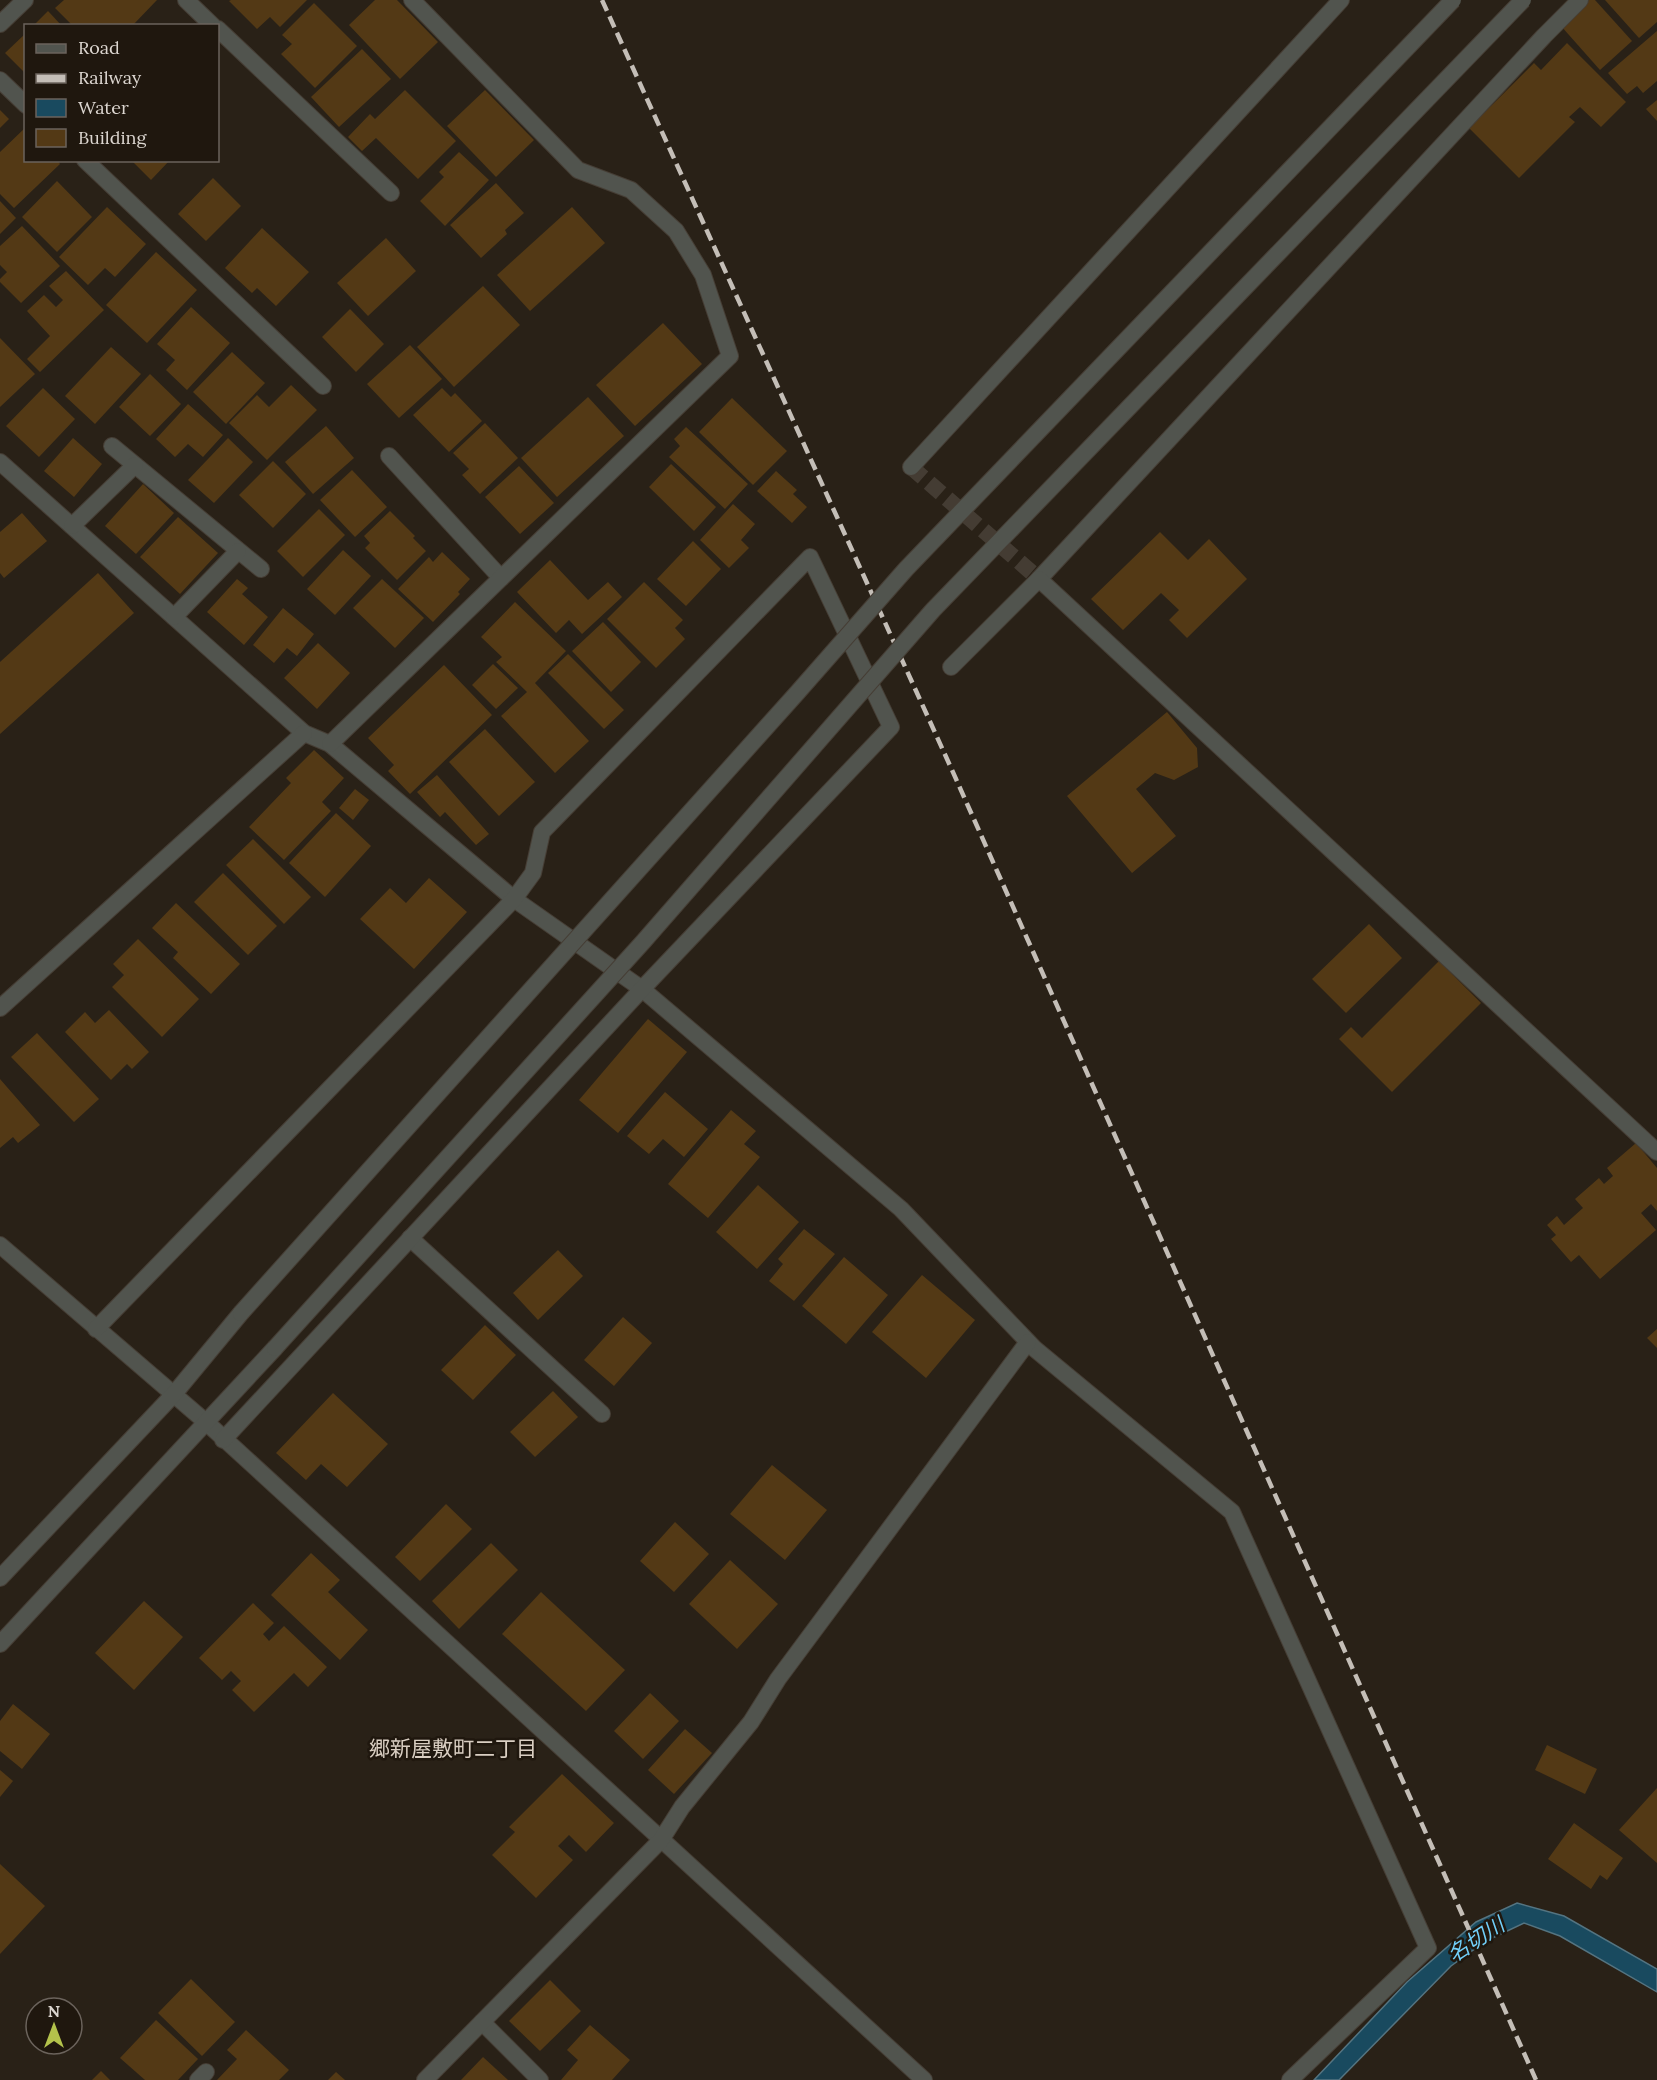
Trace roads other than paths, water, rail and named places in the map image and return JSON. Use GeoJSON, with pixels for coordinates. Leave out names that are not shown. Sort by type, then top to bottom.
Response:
{"type":"FeatureCollection","features":[{"type":"Feature","properties":{"kind":"street"},"geometry":{"type":"LineString","coordinates":[[0,24],[25,0]]}},
{"type":"Feature","properties":{"kind":"street"},"geometry":{"type":"LineString","coordinates":[[186,0],[211,24]]}},
{"type":"Feature","properties":{"kind":"street"},"geometry":{"type":"LineString","coordinates":[[330,744],[730,356],[703,275],[676,231],[631,190],[578,170],[412,0]]}},
{"type":"Feature","properties":{"kind":"street"},"geometry":{"type":"LineString","coordinates":[[912,467],[1341,0]]}},
{"type":"Feature","properties":{"kind":"street"},"geometry":{"type":"LineString","coordinates":[[0,1578],[174,1394],[241,1313],[906,569],[1453,0]]}},
{"type":"Feature","properties":{"kind":"street"},"geometry":{"type":"LineString","coordinates":[[0,1644],[207,1424],[644,942],[933,610],[1523,0]]}},
{"type":"Feature","properties":{"kind":"street"},"geometry":{"type":"LineString","coordinates":[[951,667],[1039,579],[1580,0]]}},
{"type":"Feature","properties":{"kind":"street"},"geometry":{"type":"LineString","coordinates":[[219,30],[391,194]]}},
{"type":"Feature","properties":{"kind":"street"},"geometry":{"type":"LineString","coordinates":[[0,80],[24,103]]}},
{"type":"Feature","properties":{"kind":"street"},"geometry":{"type":"LineString","coordinates":[[87,162],[323,386]]}},
{"type":"Feature","properties":{"kind":"street"},"geometry":{"type":"LineString","coordinates":[[112,446],[261,569]]}},
{"type":"Feature","properties":{"kind":"street"},"geometry":{"type":"LineString","coordinates":[[389,456],[501,578]]}},
{"type":"Feature","properties":{"kind":"street"},"geometry":{"type":"LineString","coordinates":[[0,462],[304,734],[330,744],[514,899],[642,988],[901,1209],[1028,1342],[1232,1512],[1428,1948],[1290,2080]]}},
{"type":"Feature","properties":{"kind":"street"},"geometry":{"type":"LineString","coordinates":[[72,526],[135,465]]}},
{"type":"Feature","properties":{"kind":"street"},"geometry":{"type":"LineString","coordinates":[[174,617],[238,551]]}},
{"type":"Feature","properties":{"kind":"street"},"geometry":{"type":"LineString","coordinates":[[96,1329],[514,899],[533,873],[542,832],[810,557],[891,727],[642,988],[223,1440]]}},
{"type":"Feature","properties":{"kind":"street"},"geometry":{"type":"LineString","coordinates":[[1039,579],[1657,1152]]}},
{"type":"Feature","properties":{"kind":"street"},"geometry":{"type":"LineString","coordinates":[[0,1008],[304,734]]}},
{"type":"Feature","properties":{"kind":"street"},"geometry":{"type":"LineString","coordinates":[[410,1238],[602,1414]]}},
{"type":"Feature","properties":{"kind":"street"},"geometry":{"type":"LineString","coordinates":[[0,1245],[174,1394],[924,2080]]}},
{"type":"Feature","properties":{"kind":"street"},"geometry":{"type":"LineString","coordinates":[[425,2080],[661,1840],[682,1807],[751,1722],[778,1679],[1028,1342]]}},
{"type":"Feature","properties":{"kind":"street"},"geometry":{"type":"LineString","coordinates":[[482,2022],[540,2080]]}},
{"type":"Feature","properties":{"kind":"water","name":"名切川"},"geometry":{"type":"Polygon","coordinates":[[[1517,1903],[1564,1916],[1657,1969],[1657,1992],[1560,1936],[1524,1923],[1486,1941],[1451,1966],[1339,2080],[1314,2080],[1407,1982],[1476,1922],[1517,1903]]]}},
{"type":"Feature","properties":{"kind":"tunnel"},"geometry":{"type":"LineString","coordinates":[[911,467],[1039,579]]}},
{"type":"Feature","properties":{"kind":"railway"},"geometry":{"type":"LineString","coordinates":[[602,0],[952,770],[1536,2080]]}},
{"type":"Feature","properties":{"kind":"district","name":"郷新屋敷町二丁目"},"geometry":{"type":"Point","coordinates":[453,1749]}}]}
